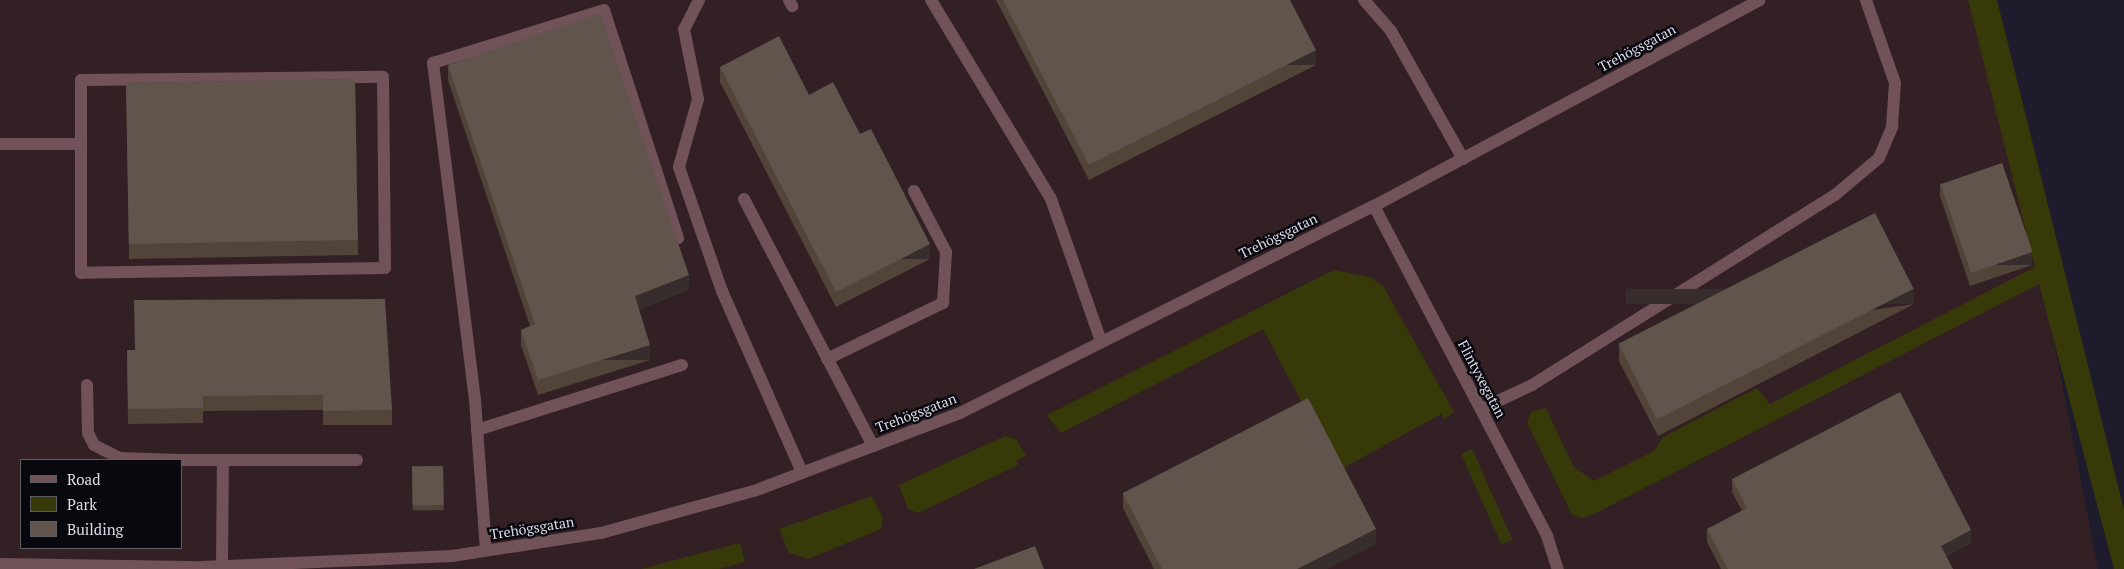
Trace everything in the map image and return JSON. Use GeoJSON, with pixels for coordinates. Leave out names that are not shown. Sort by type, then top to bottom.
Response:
{"type":"FeatureCollection","features":[{"type":"Feature","properties":{"kind":"street"},"geometry":{"type":"LineString","coordinates":[[699,0],[684,29],[698,99],[679,167],[722,292],[802,472]]}},
{"type":"Feature","properties":{"kind":"street"},"geometry":{"type":"LineString","coordinates":[[931,0],[1051,199],[1101,341]]}},
{"type":"Feature","properties":{"kind":"street"},"geometry":{"type":"LineString","coordinates":[[1364,0],[1391,31],[1464,159]]}},
{"type":"Feature","properties":{"kind":"street","name":"Trehögsgatan"},"geometry":{"type":"LineString","coordinates":[[0,564],[349,566],[486,550],[602,532],[754,491],[960,413],[1374,206],[1759,0]]}},
{"type":"Feature","properties":{"kind":"street"},"geometry":{"type":"LineString","coordinates":[[1481,409],[1532,385],[1835,196],[1879,158],[1892,127],[1895,83],[1866,0]]}},
{"type":"Feature","properties":{"kind":"street"},"geometry":{"type":"LineString","coordinates":[[486,550],[477,430],[433,63],[604,10],[678,238]]}},
{"type":"Feature","properties":{"kind":"street"},"geometry":{"type":"LineString","coordinates":[[383,77],[385,268],[82,273],[81,144],[81,80],[383,77]]}},
{"type":"Feature","properties":{"kind":"street"},"geometry":{"type":"LineString","coordinates":[[0,144],[81,144]]}},
{"type":"Feature","properties":{"kind":"street"},"geometry":{"type":"LineString","coordinates":[[827,358],[943,303],[946,252],[914,191]]}},
{"type":"Feature","properties":{"kind":"street"},"geometry":{"type":"LineString","coordinates":[[744,199],[873,446]]}},
{"type":"Feature","properties":{"kind":"street","name":"Flintyxegatan"},"geometry":{"type":"LineString","coordinates":[[1374,206],[1547,536],[1558,569]]}},
{"type":"Feature","properties":{"kind":"street"},"geometry":{"type":"LineString","coordinates":[[477,430],[682,364]]}},
{"type":"Feature","properties":{"kind":"street"},"geometry":{"type":"LineString","coordinates":[[87,385],[88,433],[94,444],[120,458],[150,459]]}},
{"type":"Feature","properties":{"kind":"street"},"geometry":{"type":"LineString","coordinates":[[182,460],[357,460]]}},
{"type":"Feature","properties":{"kind":"street"},"geometry":{"type":"LineString","coordinates":[[222,566],[223,460]]}},
{"type":"Feature","properties":{"kind":"shaded area"},"geometry":{"type":"Polygon","coordinates":[[[0,0],[1968,0],[2043,285],[2098,569],[0,569],[0,0]]]}},
{"type":"Feature","properties":{"kind":"green space"},"geometry":{"type":"Polygon","coordinates":[[[1968,0],[1997,0],[2124,510],[2124,569],[2114,569],[2039,284],[1598,512],[1585,518],[1572,515],[1527,422],[1531,412],[1546,408],[1573,466],[1594,481],[1654,451],[1663,437],[1757,388],[1770,404],[2035,267],[1968,0]]]}},
{"type":"Feature","properties":{"kind":"green space"},"geometry":{"type":"Polygon","coordinates":[[[1334,270],[1370,277],[1383,286],[1454,412],[1444,419],[1441,414],[1338,471],[1263,329],[1061,433],[1047,415],[1334,270]]]}},
{"type":"Feature","properties":{"kind":"green space"},"geometry":{"type":"Polygon","coordinates":[[[1005,436],[1016,439],[1026,456],[1016,460],[1018,465],[918,513],[908,509],[899,485],[1005,436]]]}},
{"type":"Feature","properties":{"kind":"green space"},"geometry":{"type":"Polygon","coordinates":[[[1472,449],[1512,539],[1501,544],[1461,454],[1472,449]]]}},
{"type":"Feature","properties":{"kind":"green space"},"geometry":{"type":"Polygon","coordinates":[[[872,496],[883,518],[881,529],[808,559],[789,553],[779,529],[872,496]]]}},
{"type":"Feature","properties":{"kind":"green space"},"geometry":{"type":"Polygon","coordinates":[[[740,543],[745,562],[719,569],[641,569],[740,543]]]}},
{"type":"Feature","properties":{"kind":"building"},"geometry":{"type":"Polygon","coordinates":[[[1003,0],[1290,0],[1316,50],[1089,165],[1003,0]]]}},
{"type":"Feature","properties":{"kind":"building"},"geometry":{"type":"Polygon","coordinates":[[[600,13],[689,275],[635,296],[650,345],[538,380],[521,330],[535,324],[448,65],[600,13]]]}},
{"type":"Feature","properties":{"kind":"building"},"geometry":{"type":"Polygon","coordinates":[[[779,36],[809,95],[833,82],[860,134],[871,129],[930,244],[836,292],[720,67],[779,36]]]}},
{"type":"Feature","properties":{"kind":"building"},"geometry":{"type":"Polygon","coordinates":[[[355,79],[358,240],[129,244],[126,83],[355,79]]]}},
{"type":"Feature","properties":{"kind":"building"},"geometry":{"type":"Polygon","coordinates":[[[2002,163],[2033,252],[1971,273],[1941,184],[2002,163]]]}},
{"type":"Feature","properties":{"kind":"building"},"geometry":{"type":"Polygon","coordinates":[[[1875,213],[1914,289],[1657,419],[1618,344],[1875,213]]]}},
{"type":"Feature","properties":{"kind":"building"},"geometry":{"type":"Polygon","coordinates":[[[385,299],[392,410],[323,411],[323,395],[203,396],[203,408],[128,409],[127,350],[135,350],[134,300],[385,299]]]}},
{"type":"Feature","properties":{"kind":"building"},"geometry":{"type":"Polygon","coordinates":[[[1900,392],[1971,530],[1941,546],[1953,569],[1728,569],[1707,529],[1747,508],[1732,479],[1900,392]]]}},
{"type":"Feature","properties":{"kind":"building"},"geometry":{"type":"Polygon","coordinates":[[[1308,398],[1376,529],[1297,569],[1162,569],[1123,493],[1308,398]]]}},
{"type":"Feature","properties":{"kind":"building"},"geometry":{"type":"Polygon","coordinates":[[[443,466],[444,505],[413,506],[412,467],[443,466]]]}},
{"type":"Feature","properties":{"kind":"building"},"geometry":{"type":"Polygon","coordinates":[[[1035,546],[1044,569],[974,569],[1035,546]]]}}]}
